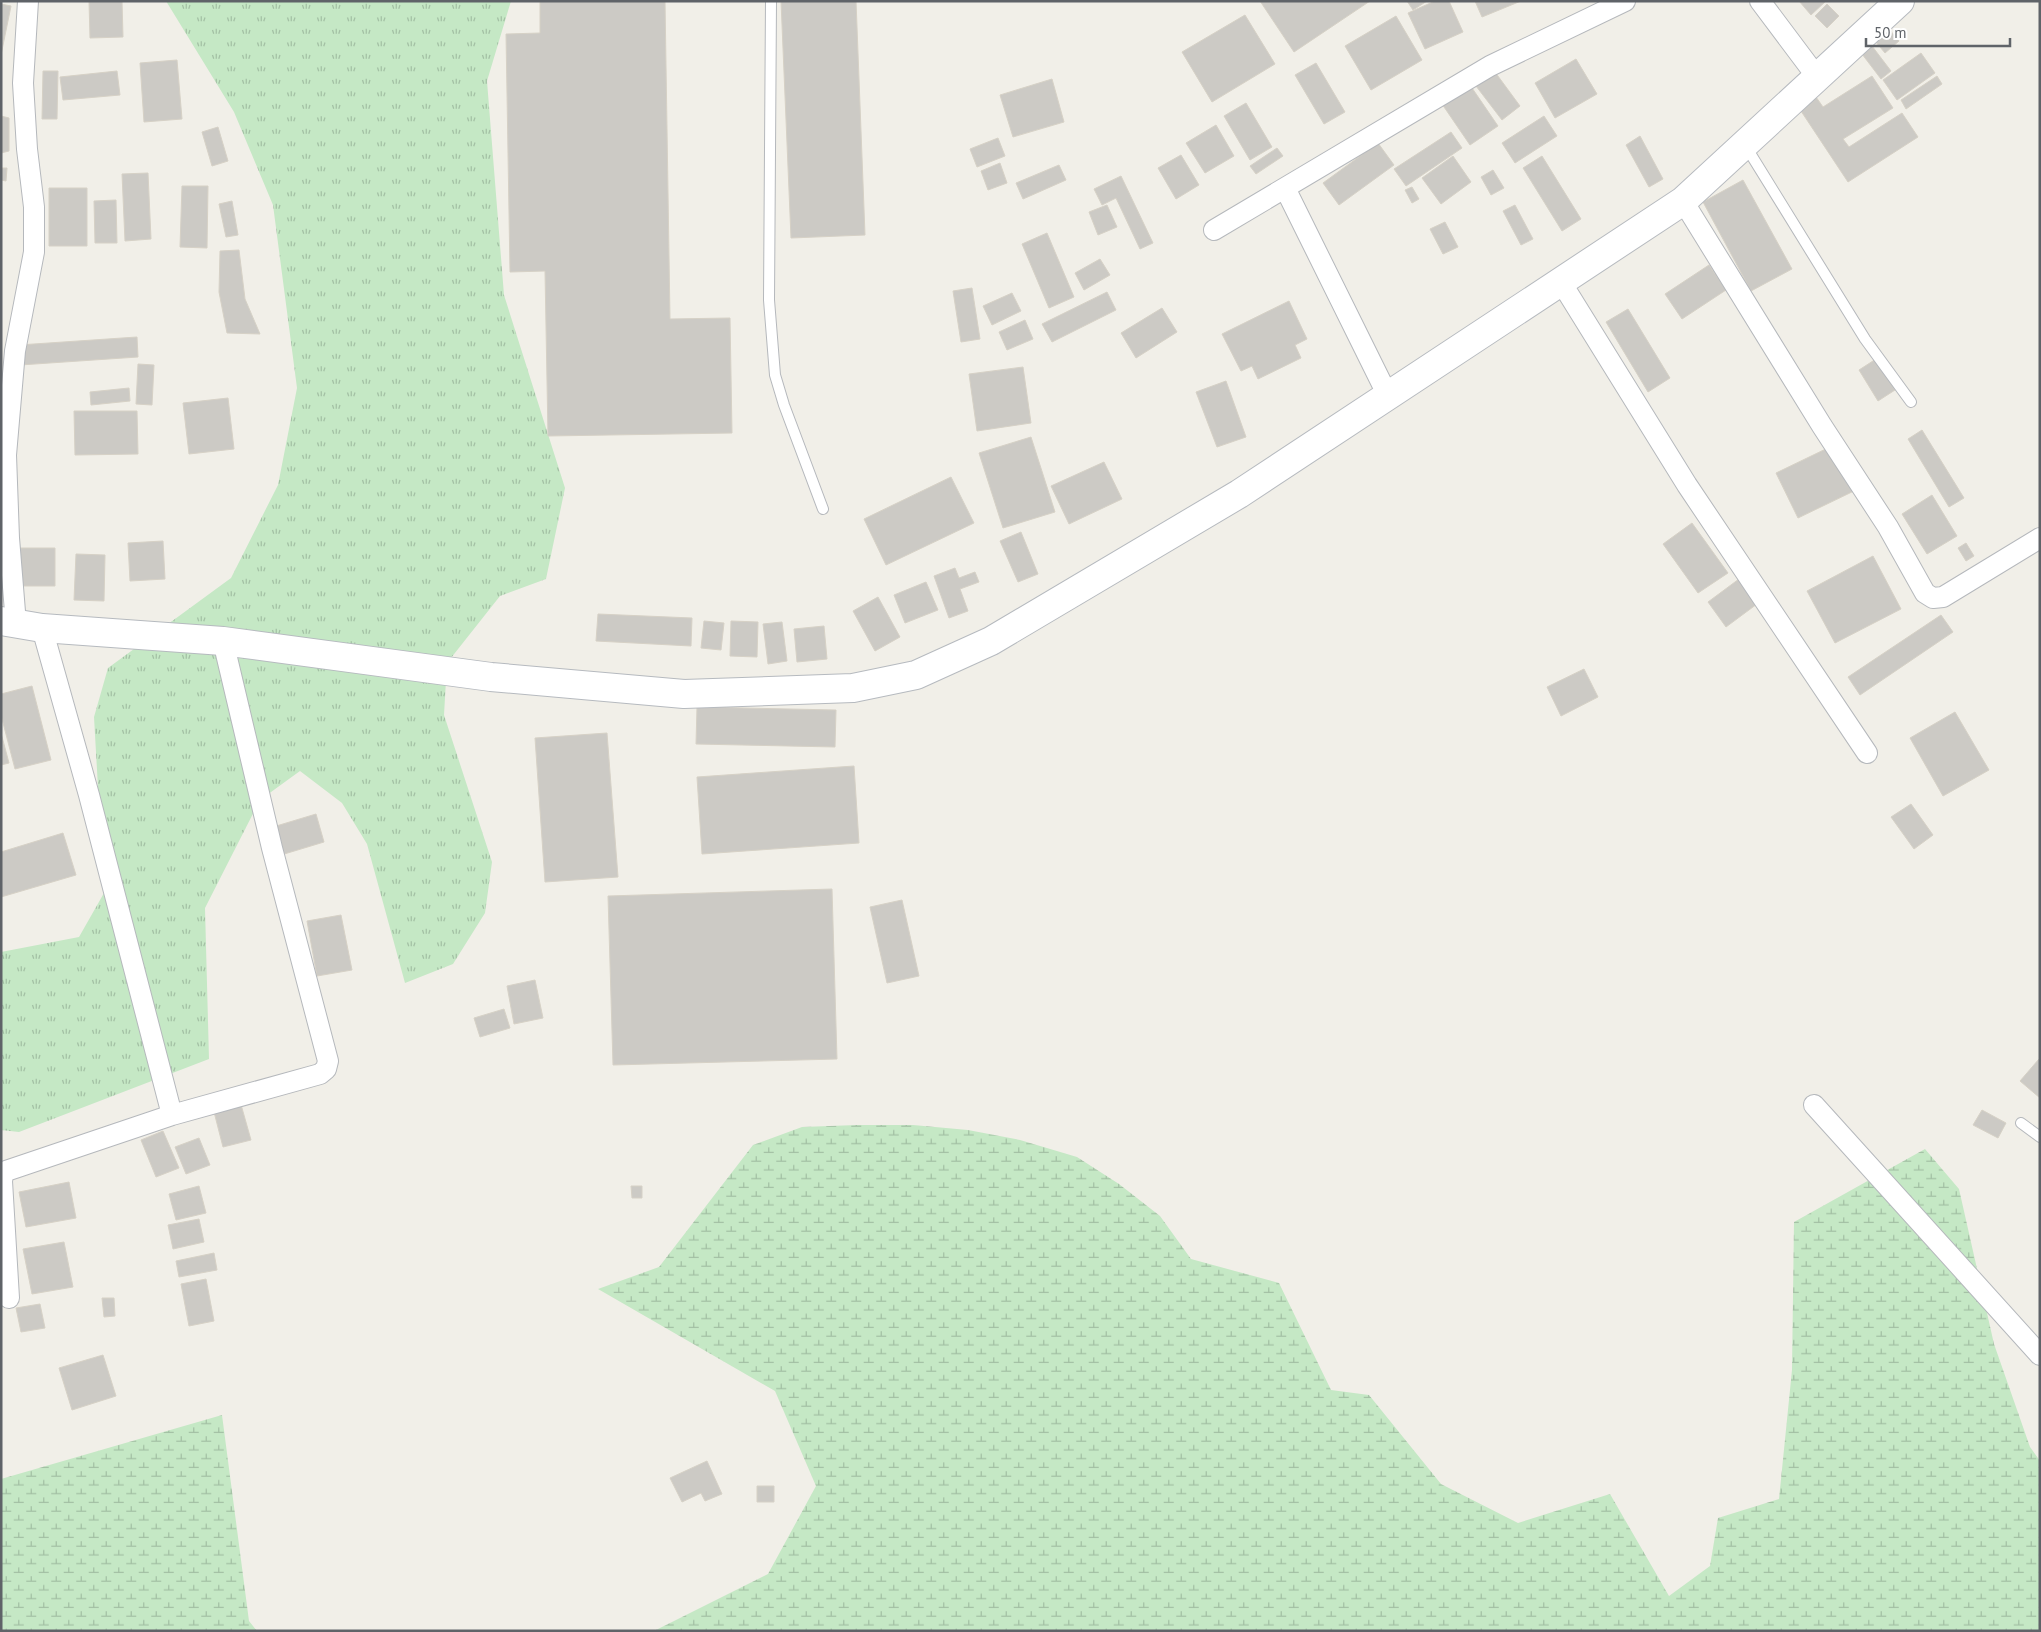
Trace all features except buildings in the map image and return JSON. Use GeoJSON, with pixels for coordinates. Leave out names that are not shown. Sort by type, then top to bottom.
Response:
{"type":"FeatureCollection","features":[{"type":"Feature","properties":{"kind":"main road"},"geometry":{"type":"LineString","coordinates":[[20,624],[223,641],[491,677],[684,694],[853,688],[916,675],[991,641],[1239,494],[1682,201],[1900,1]]}},
{"type":"Feature","properties":{"kind":"street"},"geometry":{"type":"LineString","coordinates":[[28,1],[23,83],[27,149],[34,207],[34,252],[15,351],[6,455],[9,538],[20,624],[91,804],[172,1115]]}},
{"type":"Feature","properties":{"kind":"street"},"geometry":{"type":"LineString","coordinates":[[1214,230],[1490,66],[1625,1]]}},
{"type":"Feature","properties":{"kind":"street"},"geometry":{"type":"LineString","coordinates":[[1760,1],[1817,77]]}},
{"type":"Feature","properties":{"kind":"street"},"geometry":{"type":"LineString","coordinates":[[1285,188],[1388,396]]}},
{"type":"Feature","properties":{"kind":"street"},"geometry":{"type":"LineString","coordinates":[[1682,201],[1822,426],[1888,527],[1925,594],[1933,598],[1943,597],[2040,538]]}},
{"type":"Feature","properties":{"kind":"street"},"geometry":{"type":"LineString","coordinates":[[1561,282],[1687,484],[1867,753]]}},
{"type":"Feature","properties":{"kind":"street"},"geometry":{"type":"LineString","coordinates":[[9,1298],[2,1181],[6,1171],[172,1115],[320,1074],[326,1069],[328,1061],[272,848],[223,641]]}},
{"type":"Feature","properties":{"kind":"street"},"geometry":{"type":"LineString","coordinates":[[1814,1105],[2040,1355]]}},
{"type":"Feature","properties":{"kind":"lane"},"geometry":{"type":"LineString","coordinates":[[771,1],[769,300],[771,338],[775,375],[784,405],[823,509]]}},
{"type":"Feature","properties":{"kind":"lane"},"geometry":{"type":"LineString","coordinates":[[1745,144],[1865,339],[1911,402]]}},
{"type":"Feature","properties":{"kind":"lane"},"geometry":{"type":"LineString","coordinates":[[2020,1123],[2040,1137]]}},
{"type":"Feature","properties":{"kind":"green space"},"geometry":{"type":"Polygon","coordinates":[[[166,1],[511,1],[487,81],[504,295],[565,488],[546,579],[500,596],[447,663],[444,715],[492,862],[485,913],[453,964],[405,983],[367,844],[342,803],[300,771],[260,800],[205,908],[209,1059],[19,1132],[1,1130],[1,952],[79,937],[104,893],[94,717],[108,668],[231,578],[278,485],[297,388],[273,205],[234,112],[166,1]]]}},
{"type":"Feature","properties":{"kind":"green space"},"geometry":{"type":"Polygon","coordinates":[[[913,1125],[968,1130],[1020,1140],[1077,1157],[1119,1184],[1160,1216],[1191,1259],[1279,1283],[1331,1390],[1369,1395],[1441,1484],[1518,1523],[1610,1494],[1669,1596],[1710,1566],[1718,1518],[1779,1499],[1792,1370],[1794,1222],[1925,1149],[1959,1189],[1994,1344],[2030,1447],[2040,1461],[2040,1631],[654,1631],[768,1574],[816,1486],[775,1391],[598,1289],[659,1267],[753,1145],[802,1127],[913,1125]]]}},
{"type":"Feature","properties":{"kind":"green space"},"geometry":{"type":"Polygon","coordinates":[[[222,1415],[249,1621],[257,1631],[1,1631],[1,1479],[222,1415]]]}}]}
